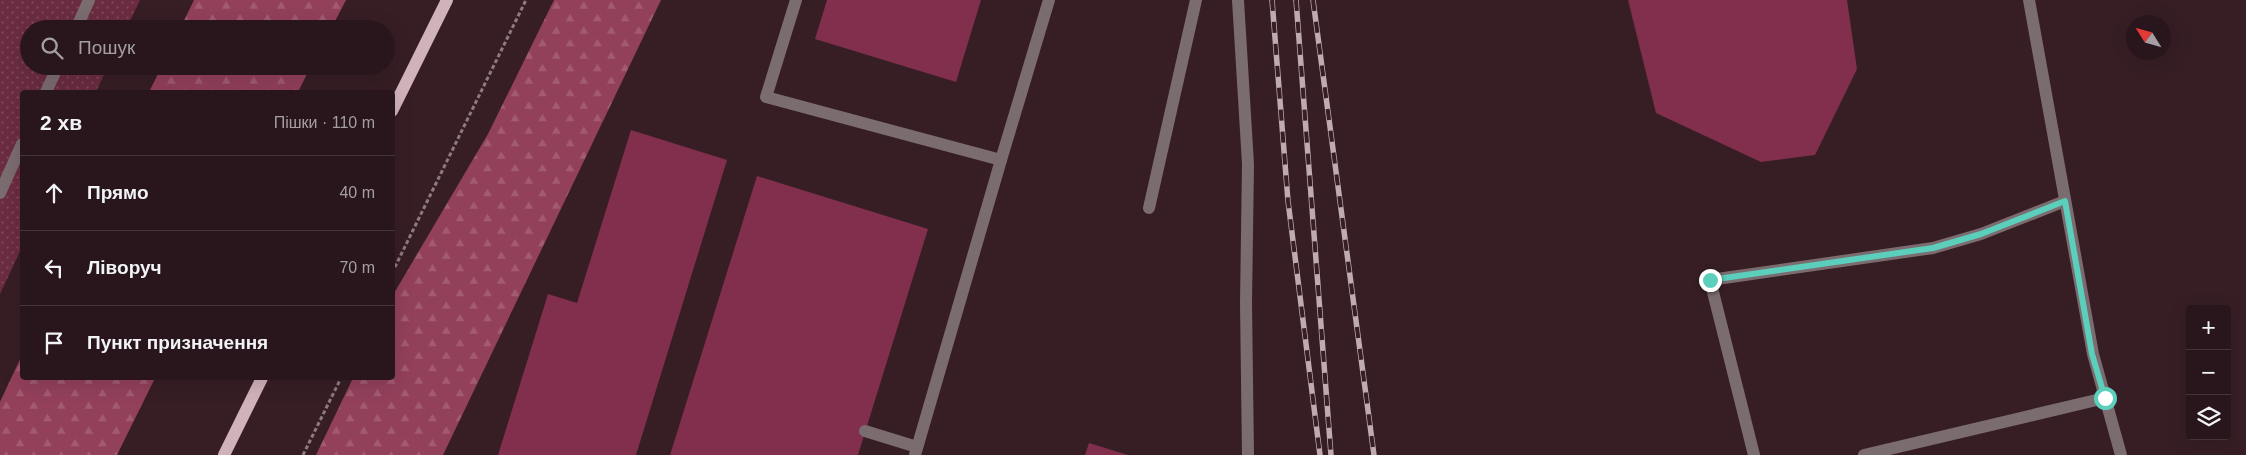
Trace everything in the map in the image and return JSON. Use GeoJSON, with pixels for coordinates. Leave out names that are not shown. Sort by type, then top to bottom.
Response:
{"type":"FeatureCollection","features":[{"type":"Feature","properties":{"kind":"main road"},"geometry":{"type":"LineString","coordinates":[[395,105],[447,0]]}},
{"type":"Feature","properties":{"kind":"main road"},"geometry":{"type":"LineString","coordinates":[[224,455],[261,380]]}},
{"type":"Feature","properties":{"kind":"lane"},"geometry":{"type":"LineString","coordinates":[[80,20],[89,0]]}},
{"type":"Feature","properties":{"kind":"lane"},"geometry":{"type":"LineString","coordinates":[[796,0],[766,97],[1001,160]]}},
{"type":"Feature","properties":{"kind":"lane"},"geometry":{"type":"LineString","coordinates":[[865,430],[916,451],[1049,0]]}},
{"type":"Feature","properties":{"kind":"lane"},"geometry":{"type":"LineString","coordinates":[[1148,208],[1196,0]]}},
{"type":"Feature","properties":{"kind":"lane"},"geometry":{"type":"LineString","coordinates":[[1238,0],[1248,164],[1246,303],[1248,455]]}},
{"type":"Feature","properties":{"kind":"lane"},"geometry":{"type":"LineString","coordinates":[[2029,0],[2092,354],[2120,455]]}},
{"type":"Feature","properties":{"kind":"lane"},"geometry":{"type":"LineString","coordinates":[[47,90],[54,75]]}},
{"type":"Feature","properties":{"kind":"lane"},"geometry":{"type":"LineString","coordinates":[[0,193],[20,148]]}},
{"type":"Feature","properties":{"kind":"lane"},"geometry":{"type":"LineString","coordinates":[[1754,455],[1710,280],[1933,248],[1981,234],[2065,201]]}},
{"type":"Feature","properties":{"kind":"lane"},"geometry":{"type":"LineString","coordinates":[[1864,455],[2105,398]]}},
{"type":"Feature","properties":{"kind":"path"},"geometry":{"type":"LineString","coordinates":[[395,267],[526,0]]}},
{"type":"Feature","properties":{"kind":"path"},"geometry":{"type":"LineString","coordinates":[[303,455],[340,380]]}},
{"type":"Feature","properties":{"kind":"green space"},"geometry":{"type":"Polygon","coordinates":[[[194,0],[346,0],[336,20],[184,20],[194,0]]]}},
{"type":"Feature","properties":{"kind":"green space"},"geometry":{"type":"Polygon","coordinates":[[[554,0],[661,0],[443,455],[316,455],[352,380],[395,380],[395,292],[488,134],[554,0]]]}},
{"type":"Feature","properties":{"kind":"green space"},"geometry":{"type":"Polygon","coordinates":[[[158,75],[306,75],[299,90],[150,90],[158,75]]]}},
{"type":"Feature","properties":{"kind":"green space"},"geometry":{"type":"Polygon","coordinates":[[[20,359],[20,380],[154,380],[117,455],[0,455],[0,402],[20,359]]]}},
{"type":"Feature","properties":{"kind":"shaded area"},"geometry":{"type":"Polygon","coordinates":[[[0,0],[140,0],[130,20],[20,20],[20,75],[104,75],[97,90],[20,90],[20,251],[0,294],[0,0]]]}},
{"type":"Feature","properties":{"kind":"building"},"geometry":{"type":"Polygon","coordinates":[[[827,0],[981,0],[956,82],[815,39],[827,0]]]}},
{"type":"Feature","properties":{"kind":"building"},"geometry":{"type":"Polygon","coordinates":[[[1628,0],[1847,0],[1857,69],[1815,155],[1761,162],[1656,113],[1628,0]]]}},
{"type":"Feature","properties":{"kind":"building"},"geometry":{"type":"Polygon","coordinates":[[[631,130],[727,160],[636,455],[498,455],[548,294],[577,303],[631,130]]]}},
{"type":"Feature","properties":{"kind":"building"},"geometry":{"type":"Polygon","coordinates":[[[757,176],[928,229],[858,455],[670,455],[757,176]]]}},
{"type":"Feature","properties":{"kind":"building"},"geometry":{"type":"Polygon","coordinates":[[[1089,443],[1128,455],[1085,455],[1089,443]]]}},
{"type":"Feature","properties":{"kind":"railway"},"geometry":{"type":"LineString","coordinates":[[1272,0],[1288,201],[1320,455]]}},
{"type":"Feature","properties":{"kind":"railway"},"geometry":{"type":"LineString","coordinates":[[1296,0],[1331,455]]}},
{"type":"Feature","properties":{"kind":"railway"},"geometry":{"type":"LineString","coordinates":[[1313,0],[1374,455]]}},
{"type":"Feature","properties":{"kind":"route"},"geometry":{"type":"LineString","coordinates":[[1710,280],[1933,248],[1981,234],[2065,201],[2092,354],[2105,398]]}}]}
